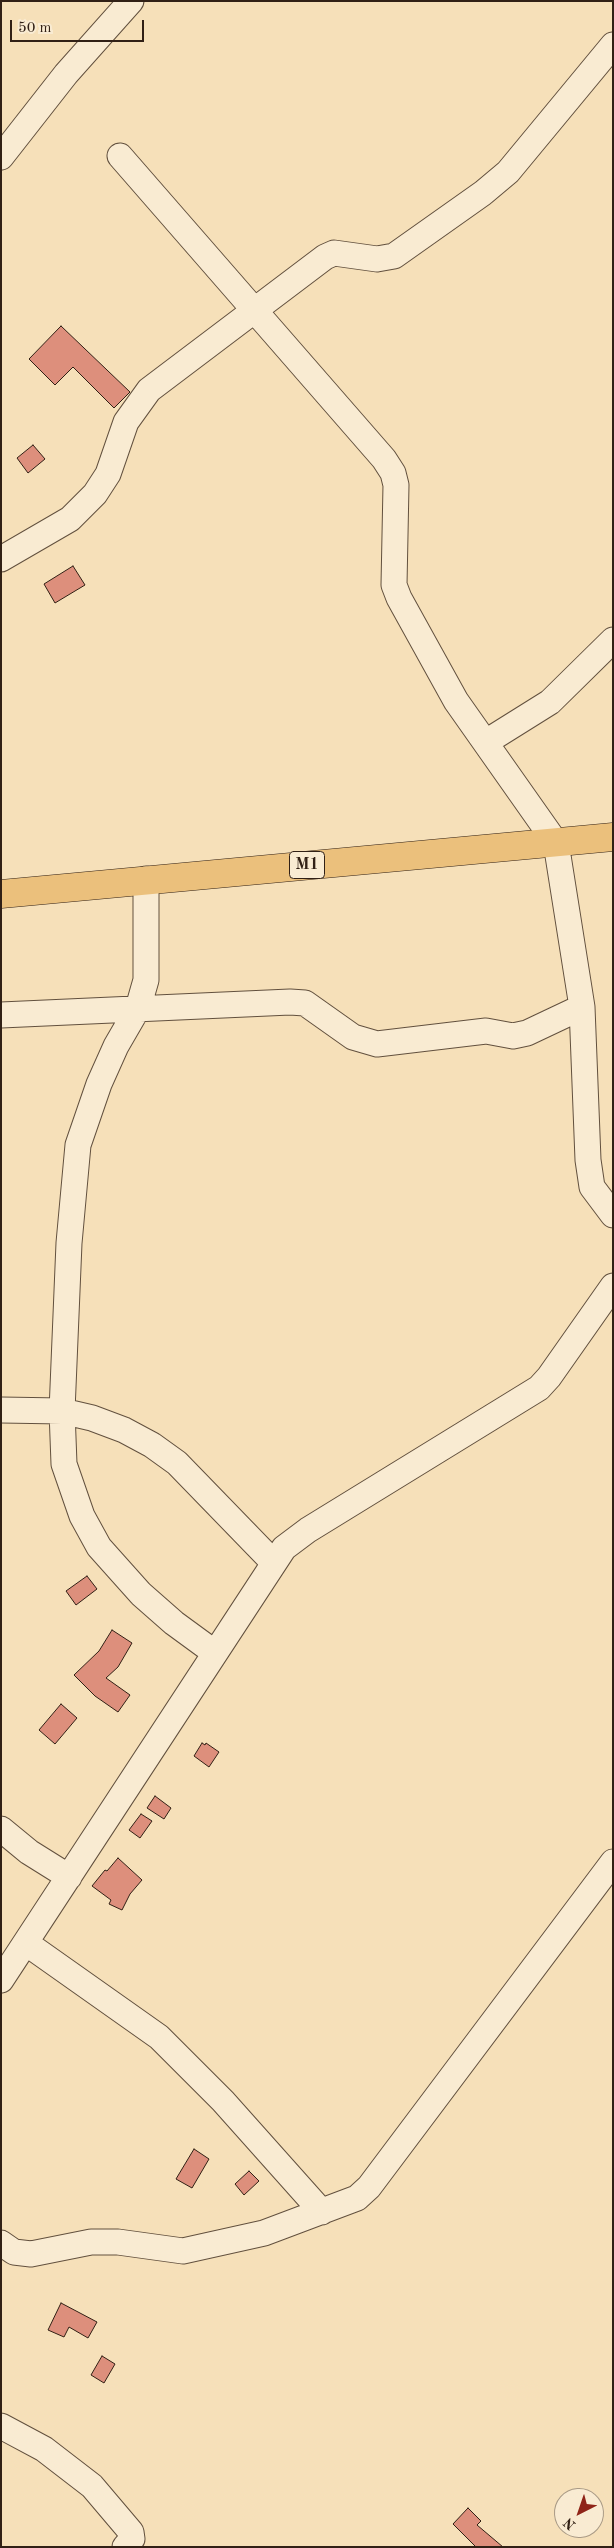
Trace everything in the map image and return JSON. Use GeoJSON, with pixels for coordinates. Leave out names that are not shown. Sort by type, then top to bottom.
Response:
{"type":"FeatureCollection","features":[{"type":"Feature","properties":{"kind":"highway","name":"M1"},"geometry":{"type":"LineString","coordinates":[[1,894],[613,837]]}},
{"type":"Feature","properties":{"kind":"street"},"geometry":{"type":"LineString","coordinates":[[1,157],[66,74],[131,1]]}},
{"type":"Feature","properties":{"kind":"street"},"geometry":{"type":"LineString","coordinates":[[1,559],[70,519],[95,494],[108,474],[126,422],[149,390],[334,253],[377,258],[394,256],[483,193],[508,172],[613,44]]}},
{"type":"Feature","properties":{"kind":"street"},"geometry":{"type":"LineString","coordinates":[[120,156],[384,459],[393,473],[396,485],[394,585],[398,598],[456,701],[556,843],[582,1007],[588,1160],[592,1187],[613,1215]]}},
{"type":"Feature","properties":{"kind":"street"},"geometry":{"type":"LineString","coordinates":[[486,742],[550,702],[613,640]]}},
{"type":"Feature","properties":{"kind":"street"},"geometry":{"type":"LineString","coordinates":[[146,879],[146,980],[138,1008],[116,1046],[99,1084],[78,1145],[69,1243],[62,1411],[64,1464],[82,1516],[99,1547],[141,1594],[174,1623],[215,1653]]}},
{"type":"Feature","properties":{"kind":"street"},"geometry":{"type":"LineString","coordinates":[[1,1015],[138,1008],[306,1004],[353,1037],[376,1044],[486,1031],[513,1036],[527,1033],[582,1007]]}},
{"type":"Feature","properties":{"kind":"street"},"geometry":{"type":"LineString","coordinates":[[1,1980],[284,1548],[308,1530],[539,1388],[549,1377],[613,1286]]}},
{"type":"Feature","properties":{"kind":"street"},"geometry":{"type":"LineString","coordinates":[[1,1410],[62,1411],[92,1418],[124,1430],[152,1445],[177,1463],[274,1563]]}},
{"type":"Feature","properties":{"kind":"street"},"geometry":{"type":"LineString","coordinates":[[1,1829],[29,1852],[69,1877]]}},
{"type":"Feature","properties":{"kind":"street"},"geometry":{"type":"LineString","coordinates":[[1,2243],[14,2252],[31,2254],[91,2242],[118,2242],[183,2251],[264,2233],[357,2198],[369,2187],[613,1862]]}},
{"type":"Feature","properties":{"kind":"street"},"geometry":{"type":"LineString","coordinates":[[26,1943],[159,2037],[223,2101],[322,2212]]}},
{"type":"Feature","properties":{"kind":"street"},"geometry":{"type":"LineString","coordinates":[[1,2426],[44,2449],[92,2486],[131,2532],[132,2539],[125,2547]]}},
{"type":"Feature","properties":{"kind":"building"},"geometry":{"type":"Polygon","coordinates":[[[61,326],[130,392],[114,408],[73,367],[55,385],[29,359],[61,326]]]}},
{"type":"Feature","properties":{"kind":"building"},"geometry":{"type":"Polygon","coordinates":[[[33,445],[45,459],[28,473],[17,458],[33,445]]]}},
{"type":"Feature","properties":{"kind":"building"},"geometry":{"type":"Polygon","coordinates":[[[73,566],[85,585],[55,603],[44,584],[73,566]]]}},
{"type":"Feature","properties":{"kind":"building"},"geometry":{"type":"Polygon","coordinates":[[[87,1576],[97,1589],[76,1605],[66,1591],[87,1576]]]}},
{"type":"Feature","properties":{"kind":"building"},"geometry":{"type":"Polygon","coordinates":[[[112,1630],[132,1643],[118,1667],[106,1678],[130,1695],[118,1712],[95,1696],[74,1675],[99,1651],[112,1630]]]}},
{"type":"Feature","properties":{"kind":"building"},"geometry":{"type":"Polygon","coordinates":[[[61,1704],[77,1718],[55,1744],[39,1730],[61,1704]]]}},
{"type":"Feature","properties":{"kind":"building"},"geometry":{"type":"Polygon","coordinates":[[[202,1743],[205,1745],[206,1743],[219,1752],[209,1767],[194,1756],[202,1743]]]}},
{"type":"Feature","properties":{"kind":"building"},"geometry":{"type":"Polygon","coordinates":[[[155,1796],[171,1808],[164,1819],[147,1808],[155,1796]]]}},
{"type":"Feature","properties":{"kind":"building"},"geometry":{"type":"Polygon","coordinates":[[[141,1814],[152,1821],[140,1838],[129,1830],[141,1814]]]}},
{"type":"Feature","properties":{"kind":"building"},"geometry":{"type":"Polygon","coordinates":[[[118,1858],[142,1880],[130,1894],[122,1910],[109,1904],[111,1900],[92,1886],[118,1858]]]}},
{"type":"Feature","properties":{"kind":"building"},"geometry":{"type":"Polygon","coordinates":[[[194,2149],[209,2159],[192,2188],[176,2179],[194,2149]]]}},
{"type":"Feature","properties":{"kind":"building"},"geometry":{"type":"Polygon","coordinates":[[[249,2171],[259,2181],[244,2195],[235,2184],[249,2171]]]}},
{"type":"Feature","properties":{"kind":"building"},"geometry":{"type":"Polygon","coordinates":[[[61,2303],[97,2322],[88,2338],[69,2327],[64,2337],[48,2330],[61,2303]]]}},
{"type":"Feature","properties":{"kind":"building"},"geometry":{"type":"Polygon","coordinates":[[[102,2356],[115,2364],[104,2383],[91,2375],[102,2356]]]}},
{"type":"Feature","properties":{"kind":"building"},"geometry":{"type":"Polygon","coordinates":[[[468,2508],[481,2521],[477,2525],[503,2547],[476,2547],[453,2524],[468,2508]]]}}]}
